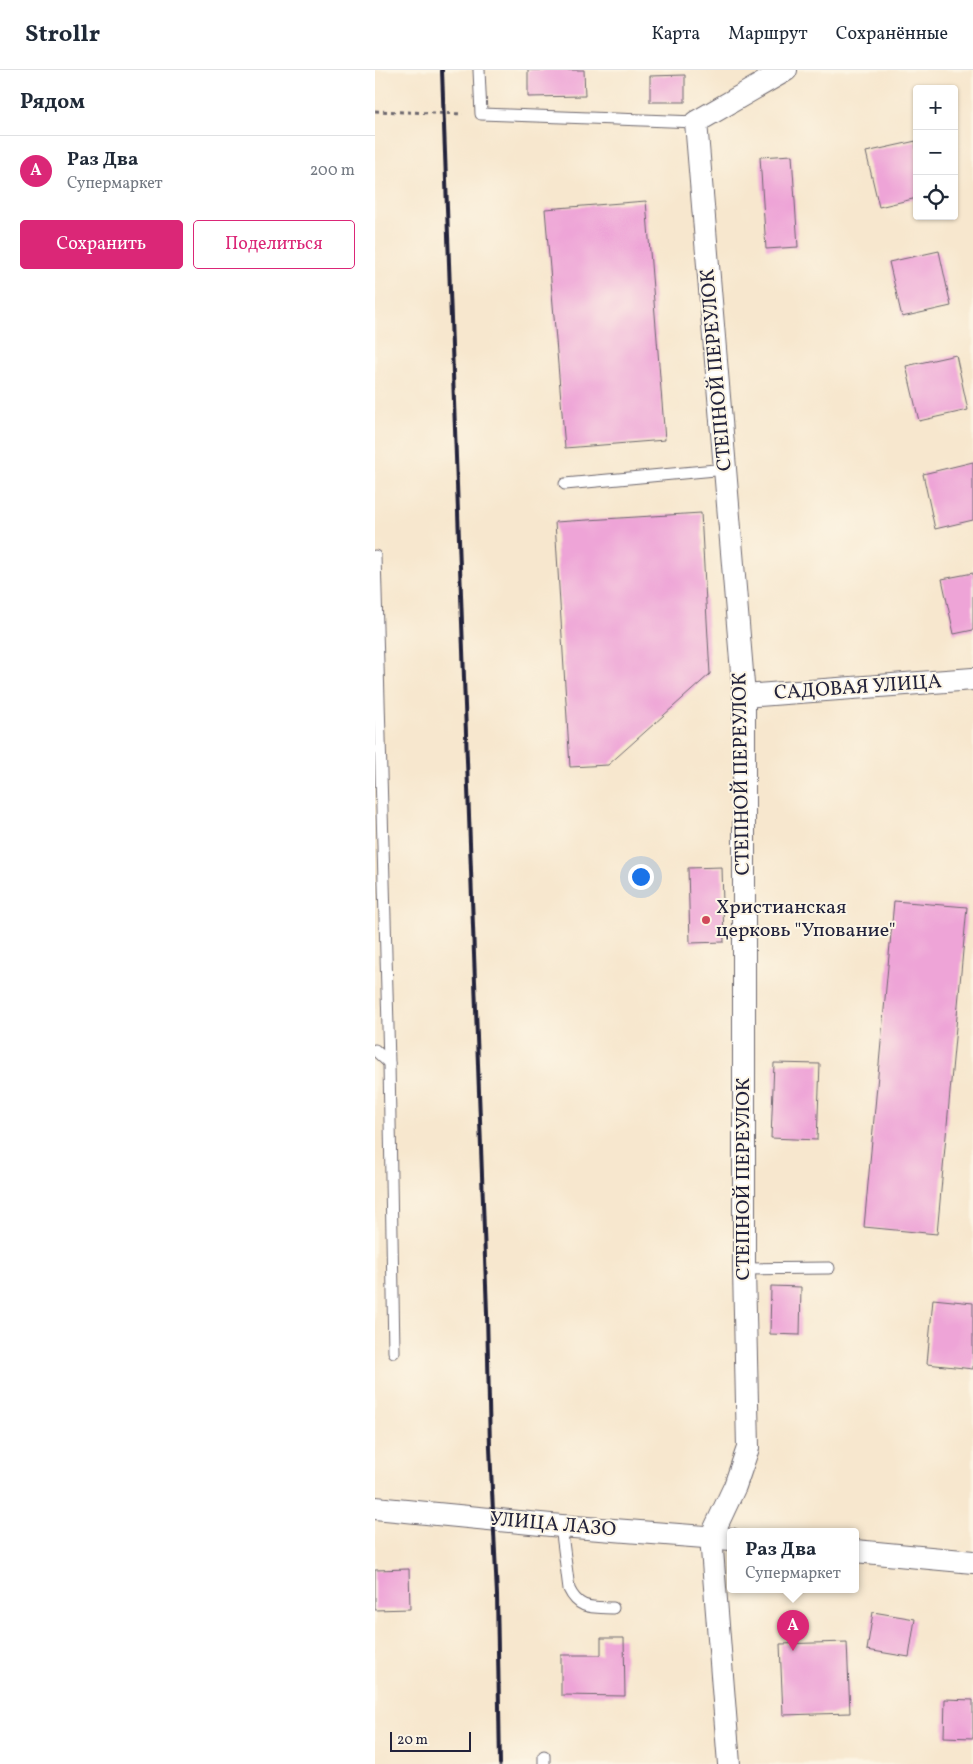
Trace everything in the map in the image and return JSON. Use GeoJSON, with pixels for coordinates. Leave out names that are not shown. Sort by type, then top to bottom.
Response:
{"type":"FeatureCollection","features":[{"type":"Feature","properties":{"kind":"street"},"geometry":{"type":"LineString","coordinates":[[697,122],[786,70]]}},
{"type":"Feature","properties":{"kind":"street","name":"СТЕПНОЙ ПЕРЕУЛОК"},"geometry":{"type":"LineString","coordinates":[[697,122],[743,696],[747,1448],[721,1538],[729,1764]]}},
{"type":"Feature","properties":{"kind":"street","name":"САДОВАЯ УЛИЦА"},"geometry":{"type":"LineString","coordinates":[[743,696],[973,679]]}},
{"type":"Feature","properties":{"kind":"street","name":"УЛИЦА ЛАЗО"},"geometry":{"type":"LineString","coordinates":[[375,1508],[561,1526],[721,1538]]}},
{"type":"Feature","properties":{"kind":"street"},"geometry":{"type":"LineString","coordinates":[[859,1551],[973,1562]]}},
{"type":"Feature","properties":{"kind":"lane"},"geometry":{"type":"LineString","coordinates":[[479,70],[481,114],[697,122]]}},
{"type":"Feature","properties":{"kind":"lane"},"geometry":{"type":"LineString","coordinates":[[565,484],[726,470]]}},
{"type":"Feature","properties":{"kind":"lane"},"geometry":{"type":"LineString","coordinates":[[375,556],[389,1063],[394,1352]]}},
{"type":"Feature","properties":{"kind":"lane"},"geometry":{"type":"LineString","coordinates":[[375,1050],[389,1063]]}},
{"type":"Feature","properties":{"kind":"lane"},"geometry":{"type":"LineString","coordinates":[[745,1269],[829,1268]]}},
{"type":"Feature","properties":{"kind":"lane"},"geometry":{"type":"LineString","coordinates":[[561,1526],[569,1589],[573,1598],[579,1604],[586,1606],[613,1608]]}},
{"type":"Feature","properties":{"kind":"path"},"geometry":{"type":"LineString","coordinates":[[375,111],[481,114]]}},
{"type":"Feature","properties":{"kind":"building"},"geometry":{"type":"Polygon","coordinates":[[[528,70],[584,70],[585,96],[528,97],[528,70]]]}},
{"type":"Feature","properties":{"kind":"building"},"geometry":{"type":"Polygon","coordinates":[[[685,75],[685,102],[650,102],[650,76],[685,75]]]}},
{"type":"Feature","properties":{"kind":"building"},"geometry":{"type":"Polygon","coordinates":[[[913,142],[913,199],[879,207],[866,152],[913,142]]]}},
{"type":"Feature","properties":{"kind":"building"},"geometry":{"type":"Polygon","coordinates":[[[792,155],[798,247],[766,249],[760,157],[792,155]]]}},
{"type":"Feature","properties":{"kind":"building"},"geometry":{"type":"Polygon","coordinates":[[[646,201],[665,440],[565,448],[545,209],[646,201]]]}},
{"type":"Feature","properties":{"kind":"building"},"geometry":{"type":"Polygon","coordinates":[[[939,251],[951,306],[902,317],[889,262],[939,251]]]}},
{"type":"Feature","properties":{"kind":"building"},"geometry":{"type":"Polygon","coordinates":[[[956,355],[968,410],[919,421],[906,366],[956,355]]]}},
{"type":"Feature","properties":{"kind":"building"},"geometry":{"type":"Polygon","coordinates":[[[973,462],[973,520],[935,529],[923,474],[973,462]]]}},
{"type":"Feature","properties":{"kind":"building"},"geometry":{"type":"Polygon","coordinates":[[[701,513],[710,674],[608,765],[570,767],[555,522],[701,513]]]}},
{"type":"Feature","properties":{"kind":"building"},"geometry":{"type":"Polygon","coordinates":[[[973,573],[973,630],[954,634],[942,579],[973,573]]]}},
{"type":"Feature","properties":{"kind":"building"},"geometry":{"type":"Polygon","coordinates":[[[722,867],[724,942],[690,943],[688,868],[722,867]]]}},
{"type":"Feature","properties":{"kind":"building"},"geometry":{"type":"Polygon","coordinates":[[[894,901],[967,907],[937,1234],[864,1227],[894,901]]]}},
{"type":"Feature","properties":{"kind":"building"},"geometry":{"type":"Polygon","coordinates":[[[774,1063],[820,1064],[817,1140],[771,1138],[774,1063]]]}},
{"type":"Feature","properties":{"kind":"building"},"geometry":{"type":"Polygon","coordinates":[[[771,1286],[801,1287],[800,1335],[770,1334],[771,1286]]]}},
{"type":"Feature","properties":{"kind":"building"},"geometry":{"type":"Polygon","coordinates":[[[933,1299],[973,1303],[973,1369],[927,1364],[933,1299]]]}},
{"type":"Feature","properties":{"kind":"building"},"geometry":{"type":"Polygon","coordinates":[[[409,1569],[410,1609],[375,1610],[375,1570],[409,1569]]]}},
{"type":"Feature","properties":{"kind":"building"},"geometry":{"type":"Polygon","coordinates":[[[873,1612],[915,1619],[909,1657],[867,1650],[873,1612]]]}},
{"type":"Feature","properties":{"kind":"building"},"geometry":{"type":"Polygon","coordinates":[[[601,1638],[624,1638],[625,1696],[561,1695],[561,1655],[601,1655],[601,1638]]]}},
{"type":"Feature","properties":{"kind":"building"},"geometry":{"type":"Polygon","coordinates":[[[847,1642],[850,1713],[783,1715],[780,1644],[847,1642]]]}},
{"type":"Feature","properties":{"kind":"building"},"geometry":{"type":"Polygon","coordinates":[[[945,1699],[973,1700],[973,1738],[944,1737],[945,1699]]]}},
{"type":"Feature","properties":{"kind":"railway"},"geometry":{"type":"LineString","coordinates":[[442,70],[487,1313],[490,1448],[497,1595],[500,1764]]}},
{"type":"Feature","properties":{"kind":"place","name":"Христианская церковь \"Упование\""},"geometry":{"type":"Point","coordinates":[706,920]}},
{"type":"Feature","properties":{"kind":"place","name":"Раз Два"},"geometry":{"type":"Point","coordinates":[793,1651]}}]}
